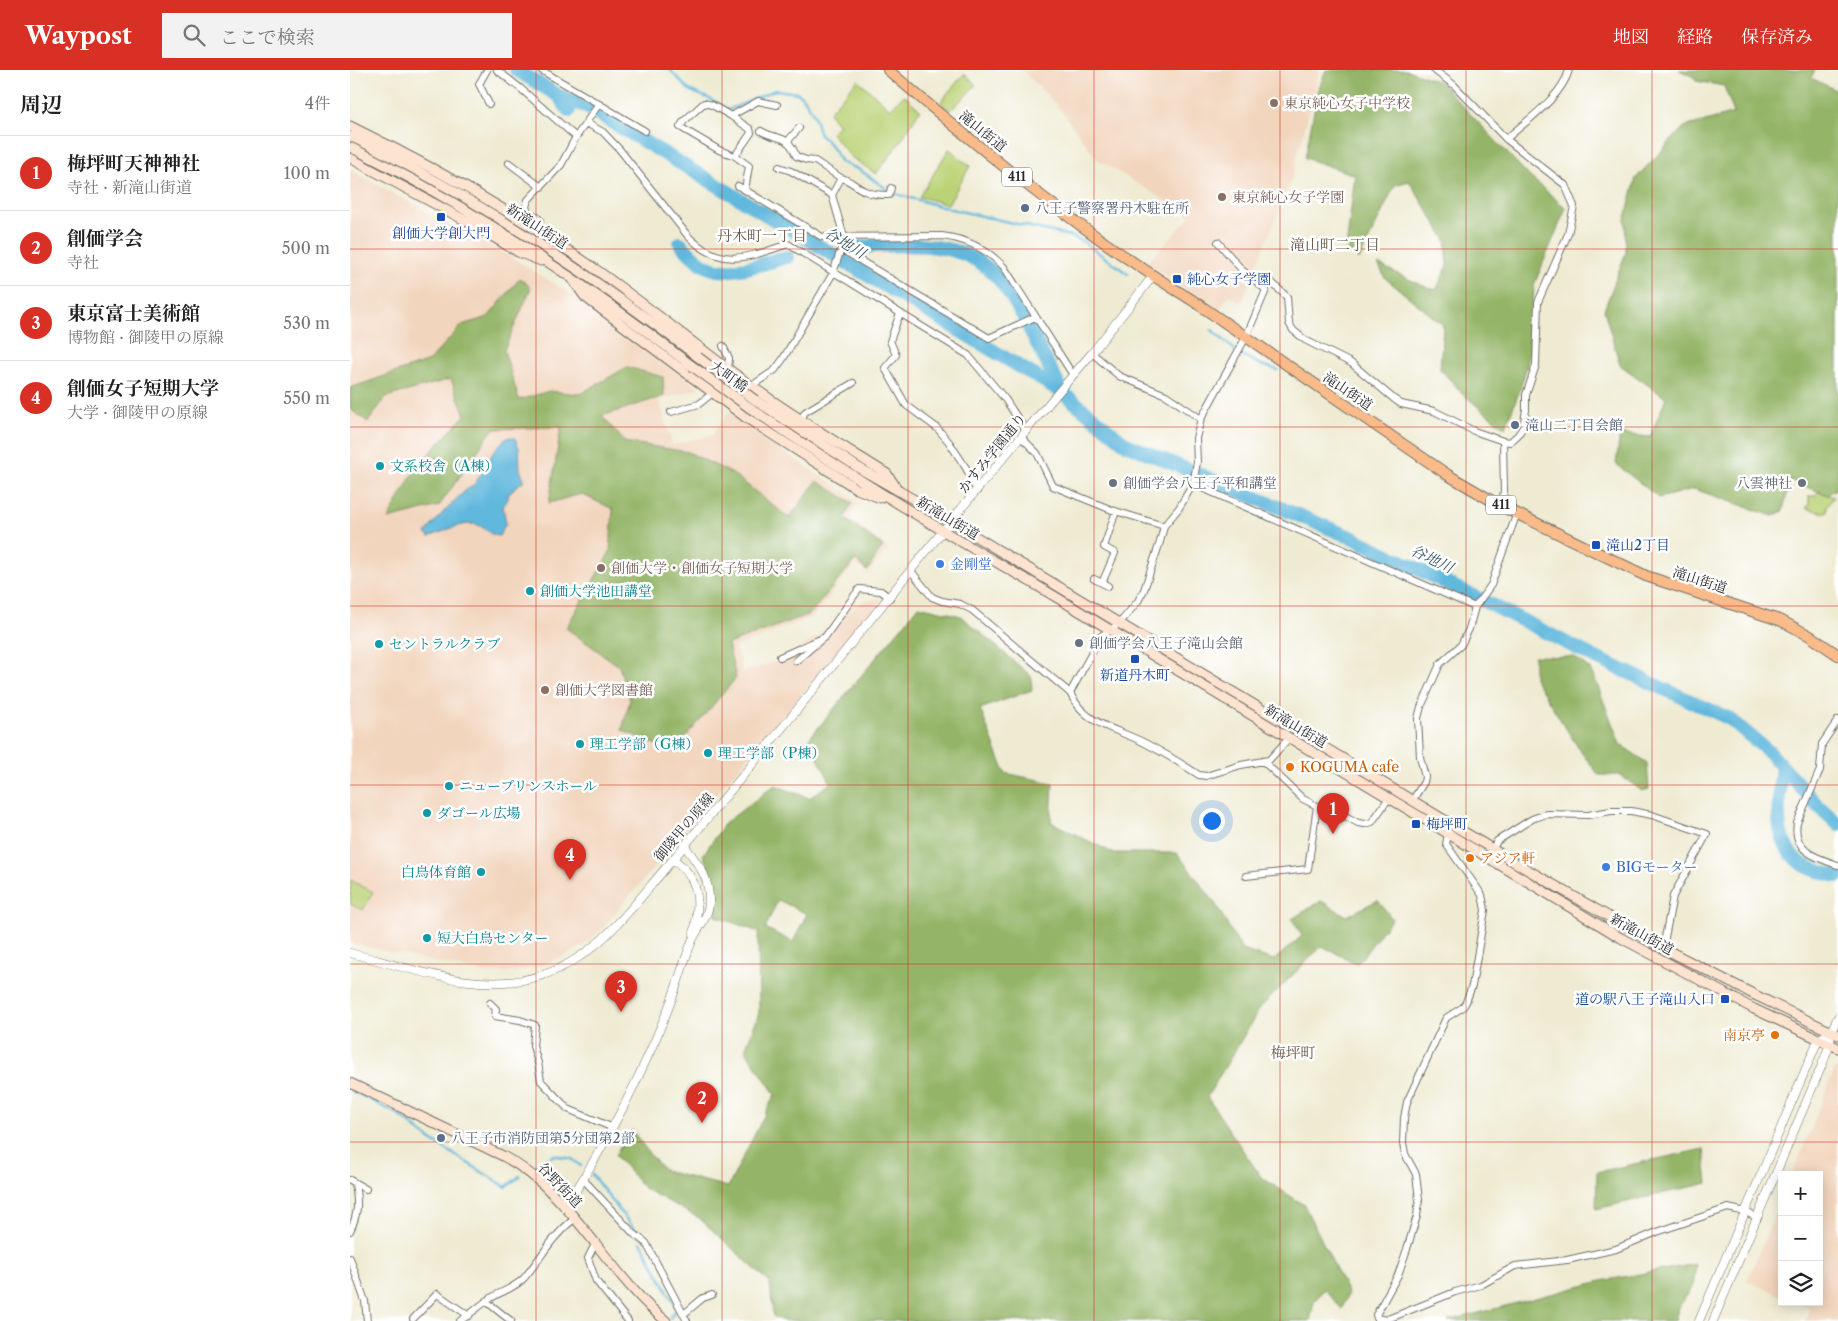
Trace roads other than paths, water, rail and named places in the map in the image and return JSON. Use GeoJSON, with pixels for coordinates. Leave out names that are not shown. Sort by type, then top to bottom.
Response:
{"type":"FeatureCollection","features":[{"type":"Feature","properties":{"kind":"highway","name":"滝山街道"},"geometry":{"type":"LineString","coordinates":[[888,70],[1038,195],[1153,276],[1192,300],[1448,475],[1502,506],[1646,576],[1782,621],[1819,641],[1838,655]]}},
{"type":"Feature","properties":{"kind":"main road"},"geometry":{"type":"LineString","coordinates":[[350,126],[428,166],[535,230],[628,293],[751,386],[887,474],[898,490]]}},
{"type":"Feature","properties":{"kind":"main road","name":"新滝山街道"},"geometry":{"type":"LineString","coordinates":[[350,136],[448,188],[532,238],[642,314],[698,357]]}},
{"type":"Feature","properties":{"kind":"main road","name":"新滝山街道"},"geometry":{"type":"LineString","coordinates":[[350,147],[458,205],[531,249],[640,325],[692,366]]}},
{"type":"Feature","properties":{"kind":"main road"},"geometry":{"type":"LineString","coordinates":[[350,158],[462,218],[518,252],[553,265]]}},
{"type":"Feature","properties":{"kind":"main road"},"geometry":{"type":"LineString","coordinates":[[571,276],[585,297],[735,410],[856,489],[897,504]]}},
{"type":"Feature","properties":{"kind":"main road","name":"大町橋"},"geometry":{"type":"LineString","coordinates":[[698,357],[755,400]]}},
{"type":"Feature","properties":{"kind":"main road","name":"大町橋"},"geometry":{"type":"LineString","coordinates":[[692,366],[750,408]]}},
{"type":"Feature","properties":{"kind":"main road","name":"新滝山街道"},"geometry":{"type":"LineString","coordinates":[[755,400],[859,468],[1492,850],[1664,948],[1834,1033]]}},
{"type":"Feature","properties":{"kind":"main road","name":"新滝山街道"},"geometry":{"type":"LineString","coordinates":[[750,408],[943,532],[1111,630],[1658,959],[1737,1000],[1834,1046]]}},
{"type":"Feature","properties":{"kind":"main road"},"geometry":{"type":"LineString","coordinates":[[1350,774],[1355,766]]}},
{"type":"Feature","properties":{"kind":"main road","name":"谷野街道"},"geometry":{"type":"LineString","coordinates":[[350,1083],[514,1162],[542,1183],[643,1301],[666,1321]]}},
{"type":"Feature","properties":{"kind":"street"},"geometry":{"type":"LineString","coordinates":[[487,70],[479,84],[489,104]]}},
{"type":"Feature","properties":{"kind":"street"},"geometry":{"type":"LineString","coordinates":[[497,70],[576,137]]}},
{"type":"Feature","properties":{"kind":"street"},"geometry":{"type":"LineString","coordinates":[[541,70],[645,131]]}},
{"type":"Feature","properties":{"kind":"street"},"geometry":{"type":"LineString","coordinates":[[1251,277],[1270,281],[1287,297],[1289,323],[1292,330],[1305,340],[1352,363],[1401,404],[1434,411],[1474,431],[1503,441],[1510,442],[1518,435],[1523,427],[1526,395],[1536,365],[1538,302],[1568,234],[1574,206],[1565,185],[1506,140],[1454,85],[1434,70]]}},
{"type":"Feature","properties":{"kind":"street"},"geometry":{"type":"LineString","coordinates":[[1506,140],[1563,86],[1569,70]]}},
{"type":"Feature","properties":{"kind":"street"},"geometry":{"type":"LineString","coordinates":[[731,116],[758,101],[777,106]]}},
{"type":"Feature","properties":{"kind":"street"},"geometry":{"type":"LineString","coordinates":[[735,156],[751,133],[750,129],[712,105],[704,103],[680,127],[719,150],[735,156],[749,166],[745,190]]}},
{"type":"Feature","properties":{"kind":"street"},"geometry":{"type":"LineString","coordinates":[[535,230],[539,226],[540,220],[528,213],[526,207],[528,200],[561,165],[576,137],[598,105]]}},
{"type":"Feature","properties":{"kind":"street"},"geometry":{"type":"LineString","coordinates":[[587,121],[603,132],[614,144],[698,246],[719,257],[734,259],[755,255],[788,244],[834,271],[968,355],[1005,399],[1037,453],[1052,486],[1116,511],[1164,526]]}},
{"type":"Feature","properties":{"kind":"street"},"geometry":{"type":"LineString","coordinates":[[787,142],[800,128]]}},
{"type":"Feature","properties":{"kind":"street"},"geometry":{"type":"LineString","coordinates":[[761,131],[770,137],[778,136],[792,144],[796,156],[815,161],[864,191],[876,195],[889,195],[891,188]]}},
{"type":"Feature","properties":{"kind":"street"},"geometry":{"type":"LineString","coordinates":[[509,163],[541,187]]}},
{"type":"Feature","properties":{"kind":"street"},"geometry":{"type":"LineString","coordinates":[[735,410],[751,386],[775,370],[784,359],[834,271],[844,237],[832,195],[790,170],[779,167]]}},
{"type":"Feature","properties":{"kind":"street"},"geometry":{"type":"LineString","coordinates":[[832,195],[841,178]]}},
{"type":"Feature","properties":{"kind":"street"},"geometry":{"type":"LineString","coordinates":[[738,186],[822,237],[919,234],[942,236],[959,238],[994,257],[1004,267],[1072,376],[1153,276]]}},
{"type":"Feature","properties":{"kind":"street"},"geometry":{"type":"LineString","coordinates":[[1070,693],[1101,636],[1119,624],[1144,590],[1164,526],[1179,508],[1193,482],[1197,462],[1196,438],[1201,419],[1246,337],[1266,290],[1242,270],[1218,242]]}},
{"type":"Feature","properties":{"kind":"street"},"geometry":{"type":"LineString","coordinates":[[841,250],[988,338],[1036,317]]}},
{"type":"Feature","properties":{"kind":"street"},"geometry":{"type":"LineString","coordinates":[[900,313],[890,340],[896,355],[885,368],[906,405],[936,428],[949,442],[966,468],[977,491]]}},
{"type":"Feature","properties":{"kind":"street"},"geometry":{"type":"LineString","coordinates":[[670,412],[699,404],[707,399],[728,369],[729,358],[723,346]]}},
{"type":"Feature","properties":{"kind":"street"},"geometry":{"type":"LineString","coordinates":[[1092,353],[1119,376],[1166,395],[1201,419]]}},
{"type":"Feature","properties":{"kind":"street","name":"かすみ学園通り"},"geometry":{"type":"LineString","coordinates":[[951,522],[1072,376]]}},
{"type":"Feature","properties":{"kind":"street"},"geometry":{"type":"LineString","coordinates":[[801,420],[805,412],[853,383]]}},
{"type":"Feature","properties":{"kind":"street"},"geometry":{"type":"LineString","coordinates":[[826,390],[830,397]]}},
{"type":"Feature","properties":{"kind":"street"},"geometry":{"type":"LineString","coordinates":[[1502,506],[1504,491],[1503,441]]}},
{"type":"Feature","properties":{"kind":"street"},"geometry":{"type":"LineString","coordinates":[[1193,482],[1476,605]]}},
{"type":"Feature","properties":{"kind":"street"},"geometry":{"type":"LineString","coordinates":[[1094,579],[1105,584],[1116,553],[1104,547],[1116,511]]}},
{"type":"Feature","properties":{"kind":"street"},"geometry":{"type":"LineString","coordinates":[[1412,801],[1424,782],[1425,777],[1420,757],[1418,718],[1421,708],[1440,664],[1461,645],[1469,629],[1476,605],[1489,588],[1517,513]]}},
{"type":"Feature","properties":{"kind":"street","name":"御陵甲の原線"},"geometry":{"type":"LineString","coordinates":[[350,953],[462,981],[488,983],[515,981],[542,975],[568,964],[589,950],[611,932],[685,846],[951,522]]}},
{"type":"Feature","properties":{"kind":"street"},"geometry":{"type":"LineString","coordinates":[[912,571],[932,597],[960,604],[972,610],[1070,693],[1075,704],[1092,720],[1147,744],[1199,775],[1206,776],[1241,765],[1269,760],[1289,738]]}},
{"type":"Feature","properties":{"kind":"street"},"geometry":{"type":"LineString","coordinates":[[796,662],[825,637],[859,589],[881,591],[890,598]]}},
{"type":"Feature","properties":{"kind":"street"},"geometry":{"type":"LineString","coordinates":[[780,657],[825,637]]}},
{"type":"Feature","properties":{"kind":"street"},"geometry":{"type":"LineString","coordinates":[[1838,720],[1822,744],[1820,770],[1796,823],[1795,833],[1798,842],[1806,852],[1819,859],[1838,865]]}},
{"type":"Feature","properties":{"kind":"street"},"geometry":{"type":"LineString","coordinates":[[1263,761],[1303,799],[1317,806],[1338,812],[1358,823],[1366,824],[1372,822],[1389,798]]}},
{"type":"Feature","properties":{"kind":"street"},"geometry":{"type":"LineString","coordinates":[[1246,876],[1308,869],[1317,806]]}},
{"type":"Feature","properties":{"kind":"street"},"geometry":{"type":"LineString","coordinates":[[1492,850],[1496,841],[1532,819],[1546,814],[1588,816],[1611,811],[1631,811],[1652,815],[1707,834],[1672,896],[1664,948]]}},
{"type":"Feature","properties":{"kind":"street"},"geometry":{"type":"LineString","coordinates":[[1448,834],[1446,844],[1482,895],[1485,910],[1472,986],[1466,1002],[1463,1007],[1446,1018],[1407,1102],[1403,1143],[1405,1154],[1416,1174],[1419,1200],[1417,1216],[1398,1275],[1379,1307],[1376,1315],[1377,1318],[1384,1320],[1393,1318],[1455,1292],[1481,1285],[1515,1266],[1567,1260],[1616,1249],[1657,1232],[1728,1208],[1746,1212],[1758,1218]]}},
{"type":"Feature","properties":{"kind":"street"},"geometry":{"type":"LineString","coordinates":[[565,1208],[612,1127],[656,1037],[693,940],[707,914],[710,901],[708,882],[701,867],[685,846]]}},
{"type":"Feature","properties":{"kind":"street"},"geometry":{"type":"LineString","coordinates":[[673,859],[689,873],[694,883],[698,910],[693,940]]}},
{"type":"Feature","properties":{"kind":"street"},"geometry":{"type":"LineString","coordinates":[[490,1003],[496,1009],[495,1016],[520,1020],[535,1025],[533,1046],[538,1063],[540,1081],[568,1109],[612,1127]]}},
{"type":"Feature","properties":{"kind":"street"},"geometry":{"type":"LineString","coordinates":[[1713,1321],[1834,1046],[1834,1033],[1838,1017]]}},
{"type":"Feature","properties":{"kind":"street"},"geometry":{"type":"LineString","coordinates":[[1699,1321],[1818,1040],[1834,1033]]}},
{"type":"Feature","properties":{"kind":"street"},"geometry":{"type":"LineString","coordinates":[[583,1179],[633,1233],[643,1240],[687,1321]]}},
{"type":"Feature","properties":{"kind":"street"},"geometry":{"type":"LineString","coordinates":[[353,1181],[366,1189]]}},
{"type":"Feature","properties":{"kind":"street"},"geometry":{"type":"LineString","coordinates":[[351,1229],[356,1217],[358,1203],[353,1181]]}},
{"type":"Feature","properties":{"kind":"street"},"geometry":{"type":"LineString","coordinates":[[460,1321],[523,1279],[550,1242],[574,1219]]}},
{"type":"Feature","properties":{"kind":"street"},"geometry":{"type":"LineString","coordinates":[[595,1244],[588,1258],[596,1281],[628,1321]]}},
{"type":"Feature","properties":{"kind":"street"},"geometry":{"type":"LineString","coordinates":[[350,1258],[365,1301],[367,1321]]}},
{"type":"Feature","properties":{"kind":"street"},"geometry":{"type":"LineString","coordinates":[[413,1319],[437,1294],[469,1316]]}},
{"type":"Feature","properties":{"kind":"street"},"geometry":{"type":"LineString","coordinates":[[684,1314],[703,1298],[712,1295]]}},
{"type":"Feature","properties":{"kind":"street"},"geometry":{"type":"LineString","coordinates":[[486,1302],[511,1321]]}},
{"type":"Feature","properties":{"kind":"water"},"geometry":{"type":"Polygon","coordinates":[[[509,437],[515,438],[519,448],[520,470],[524,479],[509,494],[503,507],[506,523],[499,536],[495,536],[481,526],[468,524],[457,526],[429,537],[426,533],[430,527],[455,500],[474,484],[493,452],[509,437]]]}},
{"type":"Feature","properties":{"kind":"waterway","name":"谷地川"},"geometry":{"type":"LineString","coordinates":[[516,70],[559,96],[569,111]]}},
{"type":"Feature","properties":{"kind":"waterway"},"geometry":{"type":"LineString","coordinates":[[670,70],[689,90],[710,99],[728,110],[775,90],[798,93],[805,100],[814,115],[820,135],[829,143],[841,162],[860,170],[888,190]]}},
{"type":"Feature","properties":{"kind":"waterway","name":"谷地川"},"geometry":{"type":"LineString","coordinates":[[559,96],[585,106],[1062,392],[1126,444],[1353,538],[1594,657],[1730,719],[1768,751],[1817,805],[1838,824]]}},
{"type":"Feature","properties":{"kind":"waterway"},"geometry":{"type":"LineString","coordinates":[[896,194],[951,209],[1070,236],[1082,241],[1128,274]]}},
{"type":"Feature","properties":{"kind":"waterway","name":"谷地川"},"geometry":{"type":"LineString","coordinates":[[680,243],[702,263],[718,270],[738,269],[787,257]]}},
{"type":"Feature","properties":{"kind":"waterway","name":"谷地川"},"geometry":{"type":"LineString","coordinates":[[858,247],[930,246],[964,254],[980,262],[998,278],[1023,316]]}},
{"type":"Feature","properties":{"kind":"waterway","name":"谷地川"},"geometry":{"type":"LineString","coordinates":[[1029,328],[1062,392]]}},
{"type":"Feature","properties":{"kind":"waterway"},"geometry":{"type":"LineString","coordinates":[[1212,330],[1235,350]]}},
{"type":"Feature","properties":{"kind":"waterway"},"geometry":{"type":"LineString","coordinates":[[1240,354],[1261,365],[1278,370]]}},
{"type":"Feature","properties":{"kind":"waterway","name":"谷地川"},"geometry":{"type":"LineString","coordinates":[[1782,767],[1779,793],[1779,821],[1781,834],[1786,846],[1793,857],[1804,865],[1838,876]]}},
{"type":"Feature","properties":{"kind":"waterway"},"geometry":{"type":"LineString","coordinates":[[350,1090],[396,1113],[431,1140],[506,1187],[520,1176]]}},
{"type":"Feature","properties":{"kind":"waterway"},"geometry":{"type":"LineString","coordinates":[[537,1165],[554,1155],[572,1159],[581,1166]]}},
{"type":"Feature","properties":{"kind":"waterway"},"geometry":{"type":"LineString","coordinates":[[592,1175],[639,1235]]}},
{"type":"Feature","properties":{"kind":"waterway"},"geometry":{"type":"LineString","coordinates":[[641,1242],[677,1309],[670,1318]]}},
{"type":"Feature","properties":{"kind":"place","name":"東京純心女子中学校"},"geometry":{"type":"Point","coordinates":[1274,103]}},
{"type":"Feature","properties":{"kind":"place","name":"東京純心女子学園"},"geometry":{"type":"Point","coordinates":[1222,197]}},
{"type":"Feature","properties":{"kind":"place","name":"八王子警察署丹木駐在所"},"geometry":{"type":"Point","coordinates":[1025,208]}},
{"type":"Feature","properties":{"kind":"place","name":"創価大学創大門"},"geometry":{"type":"Point","coordinates":[441,217]}},
{"type":"Feature","properties":{"kind":"place","name":"純心女子学園"},"geometry":{"type":"Point","coordinates":[1177,279]}},
{"type":"Feature","properties":{"kind":"place","name":"滝山二丁目会館"},"geometry":{"type":"Point","coordinates":[1515,425]}},
{"type":"Feature","properties":{"kind":"place","name":"文系校舎（A棟）"},"geometry":{"type":"Point","coordinates":[380,466]}},
{"type":"Feature","properties":{"kind":"place","name":"創価学会八王子平和講堂"},"geometry":{"type":"Point","coordinates":[1113,483]}},
{"type":"Feature","properties":{"kind":"place","name":"八雲神社"},"geometry":{"type":"Point","coordinates":[1802,483]}},
{"type":"Feature","properties":{"kind":"place","name":"滝山2丁目"},"geometry":{"type":"Point","coordinates":[1596,545]}},
{"type":"Feature","properties":{"kind":"place","name":"金剛堂"},"geometry":{"type":"Point","coordinates":[940,564]}},
{"type":"Feature","properties":{"kind":"place","name":"創価大学・創価女子短期大学"},"geometry":{"type":"Point","coordinates":[601,568]}},
{"type":"Feature","properties":{"kind":"place","name":"創価大学池田講堂"},"geometry":{"type":"Point","coordinates":[530,591]}},
{"type":"Feature","properties":{"kind":"place","name":"創価学会八王子滝山会館"},"geometry":{"type":"Point","coordinates":[1079,643]}},
{"type":"Feature","properties":{"kind":"place","name":"セントラルクラブ"},"geometry":{"type":"Point","coordinates":[379,644]}},
{"type":"Feature","properties":{"kind":"place","name":"新道丹木町"},"geometry":{"type":"Point","coordinates":[1135,659]}},
{"type":"Feature","properties":{"kind":"place","name":"創価大学図書館"},"geometry":{"type":"Point","coordinates":[545,690]}},
{"type":"Feature","properties":{"kind":"place","name":"理工学部（G棟）"},"geometry":{"type":"Point","coordinates":[580,744]}},
{"type":"Feature","properties":{"kind":"place","name":"理工学部（P棟）"},"geometry":{"type":"Point","coordinates":[708,753]}},
{"type":"Feature","properties":{"kind":"place","name":"KOGUMA cafe"},"geometry":{"type":"Point","coordinates":[1290,767]}},
{"type":"Feature","properties":{"kind":"place","name":"ニュープリンスホール"},"geometry":{"type":"Point","coordinates":[449,786]}},
{"type":"Feature","properties":{"kind":"place","name":"ダゴール広場"},"geometry":{"type":"Point","coordinates":[427,813]}},
{"type":"Feature","properties":{"kind":"place","name":"梅坪町"},"geometry":{"type":"Point","coordinates":[1416,824]}},
{"type":"Feature","properties":{"kind":"place","name":"梅坪町天神神社"},"geometry":{"type":"Point","coordinates":[1333,834]}},
{"type":"Feature","properties":{"kind":"place","name":"アジア軒"},"geometry":{"type":"Point","coordinates":[1470,858]}},
{"type":"Feature","properties":{"kind":"place","name":"BIGモーター"},"geometry":{"type":"Point","coordinates":[1606,867]}},
{"type":"Feature","properties":{"kind":"place","name":"白鳥体育館"},"geometry":{"type":"Point","coordinates":[481,872]}},
{"type":"Feature","properties":{"kind":"place","name":"創価女子短期大学"},"geometry":{"type":"Point","coordinates":[570,880]}},
{"type":"Feature","properties":{"kind":"place","name":"短大白鳥センター"},"geometry":{"type":"Point","coordinates":[427,938]}},
{"type":"Feature","properties":{"kind":"place","name":"道の駅八王子滝山入口"},"geometry":{"type":"Point","coordinates":[1725,999]}},
{"type":"Feature","properties":{"kind":"place","name":"東京富士美術館"},"geometry":{"type":"Point","coordinates":[621,1012]}},
{"type":"Feature","properties":{"kind":"place","name":"南京亭"},"geometry":{"type":"Point","coordinates":[1775,1035]}},
{"type":"Feature","properties":{"kind":"place","name":"創価学会"},"geometry":{"type":"Point","coordinates":[702,1123]}},
{"type":"Feature","properties":{"kind":"place","name":"八王子市消防団第5分団第2部"},"geometry":{"type":"Point","coordinates":[441,1138]}},
{"type":"Feature","properties":{"kind":"district","name":"丹木町一丁目"},"geometry":{"type":"Point","coordinates":[762,236]}},
{"type":"Feature","properties":{"kind":"district","name":"滝山町二丁目"},"geometry":{"type":"Point","coordinates":[1335,245]}},
{"type":"Feature","properties":{"kind":"district","name":"梅坪町"},"geometry":{"type":"Point","coordinates":[1293,1053]}}]}
